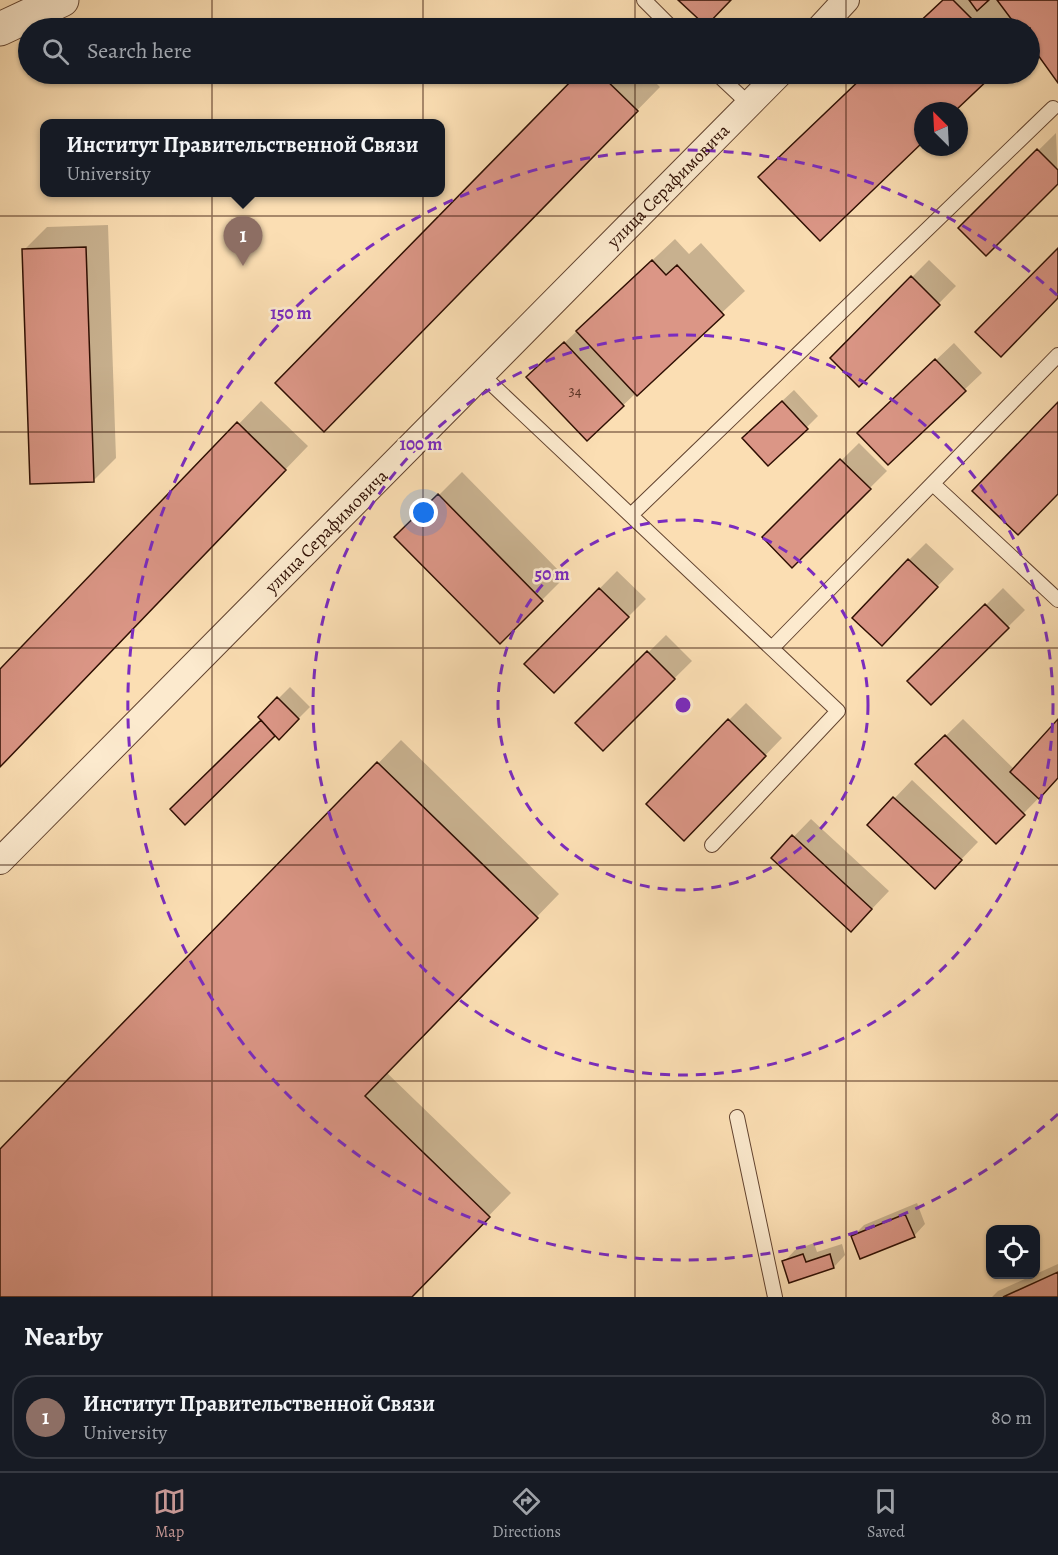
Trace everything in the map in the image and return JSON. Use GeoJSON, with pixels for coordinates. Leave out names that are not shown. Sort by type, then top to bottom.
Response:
{"type":"FeatureCollection","features":[{"type":"Feature","properties":{"kind":"street"},"geometry":{"type":"LineString","coordinates":[[24,18],[62,0]]}},
{"type":"Feature","properties":{"kind":"street"},"geometry":{"type":"LineString","coordinates":[[829,18],[846,0]]}},
{"type":"Feature","properties":{"kind":"street"},"geometry":{"type":"LineString","coordinates":[[0,29],[18,21]]}},
{"type":"Feature","properties":{"kind":"street","name":"улица Серафимовича"},"geometry":{"type":"LineString","coordinates":[[0,861],[770,84]]}},
{"type":"Feature","properties":{"kind":"lane"},"geometry":{"type":"LineString","coordinates":[[644,0],[662,18]]}},
{"type":"Feature","properties":{"kind":"lane"},"geometry":{"type":"LineString","coordinates":[[728,84],[750,105]]}},
{"type":"Feature","properties":{"kind":"lane"},"geometry":{"type":"LineString","coordinates":[[631,515],[1053,108]]}},
{"type":"Feature","properties":{"kind":"lane"},"geometry":{"type":"LineString","coordinates":[[772,648],[1058,355]]}},
{"type":"Feature","properties":{"kind":"lane"},"geometry":{"type":"LineString","coordinates":[[482,375],[838,711],[712,844]]}},
{"type":"Feature","properties":{"kind":"lane"},"geometry":{"type":"LineString","coordinates":[[933,484],[1058,600]]}},
{"type":"Feature","properties":{"kind":"lane"},"geometry":{"type":"LineString","coordinates":[[737,1117],[775,1297]]}},
{"type":"Feature","properties":{"kind":"building"},"geometry":{"type":"Polygon","coordinates":[[[678,0],[731,0],[714,18],[697,18],[678,0]]]}},
{"type":"Feature","properties":{"kind":"building"},"geometry":{"type":"Polygon","coordinates":[[[943,0],[953,0],[971,18],[924,18],[943,0]]]}},
{"type":"Feature","properties":{"kind":"building"},"geometry":{"type":"Polygon","coordinates":[[[969,0],[989,0],[977,11],[969,0]]]}},
{"type":"Feature","properties":{"kind":"building"},"geometry":{"type":"Polygon","coordinates":[[[997,0],[1058,0],[1058,83],[1040,58],[1040,18],[1010,18],[997,0]]]}},
{"type":"Feature","properties":{"kind":"building"},"geometry":{"type":"Polygon","coordinates":[[[568,84],[610,84],[638,111],[324,432],[275,383],[568,84]]]}},
{"type":"Feature","properties":{"kind":"building"},"geometry":{"type":"Polygon","coordinates":[[[856,84],[983,84],[964,102],[914,102],[914,151],[820,241],[758,177],[856,84]]]}},
{"type":"Feature","properties":{"kind":"building"},"geometry":{"type":"Polygon","coordinates":[[[1037,149],[1058,170],[1058,184],[986,256],[958,228],[1037,149]]]}},
{"type":"Feature","properties":{"kind":"building"},"geometry":{"type":"Polygon","coordinates":[[[86,247],[94,482],[30,484],[22,249],[86,247]]]}},
{"type":"Feature","properties":{"kind":"building"},"geometry":{"type":"Polygon","coordinates":[[[1058,248],[1058,298],[1001,357],[975,332],[1058,248]]]}},
{"type":"Feature","properties":{"kind":"building"},"geometry":{"type":"Polygon","coordinates":[[[652,260],[666,275],[677,265],[724,315],[637,396],[576,331],[652,260]]]}},
{"type":"Feature","properties":{"kind":"building"},"geometry":{"type":"Polygon","coordinates":[[[911,276],[940,305],[859,387],[830,358],[911,276]]]}},
{"type":"Feature","properties":{"kind":"building"},"geometry":{"type":"Polygon","coordinates":[[[564,342],[624,406],[587,441],[526,377],[564,342]]]}},
{"type":"Feature","properties":{"kind":"building"},"geometry":{"type":"Polygon","coordinates":[[[935,359],[966,391],[888,465],[857,433],[935,359]]]}},
{"type":"Feature","properties":{"kind":"building"},"geometry":{"type":"Polygon","coordinates":[[[782,401],[808,429],[768,466],[742,438],[782,401]]]}},
{"type":"Feature","properties":{"kind":"building"},"geometry":{"type":"Polygon","coordinates":[[[1058,402],[1058,494],[1018,535],[972,491],[1058,402]]]}},
{"type":"Feature","properties":{"kind":"building"},"geometry":{"type":"Polygon","coordinates":[[[237,422],[286,470],[0,767],[0,669],[237,422]]]}},
{"type":"Feature","properties":{"kind":"building"},"geometry":{"type":"Polygon","coordinates":[[[840,459],[871,489],[792,568],[762,537],[840,459]]]}},
{"type":"Feature","properties":{"kind":"building"},"geometry":{"type":"Polygon","coordinates":[[[438,494],[543,601],[500,644],[394,537],[438,494]]]}},
{"type":"Feature","properties":{"kind":"building"},"geometry":{"type":"Polygon","coordinates":[[[908,559],[938,587],[882,646],[852,618],[908,559]]]}},
{"type":"Feature","properties":{"kind":"building"},"geometry":{"type":"Polygon","coordinates":[[[599,588],[629,617],[554,693],[524,664],[599,588]]]}},
{"type":"Feature","properties":{"kind":"building"},"geometry":{"type":"Polygon","coordinates":[[[985,604],[1009,628],[931,705],[907,681],[985,604]]]}},
{"type":"Feature","properties":{"kind":"building"},"geometry":{"type":"Polygon","coordinates":[[[647,651],[675,679],[603,751],[575,723],[647,651]]]}},
{"type":"Feature","properties":{"kind":"building"},"geometry":{"type":"Polygon","coordinates":[[[277,697],[299,719],[279,740],[258,717],[277,697]]]}},
{"type":"Feature","properties":{"kind":"building"},"geometry":{"type":"Polygon","coordinates":[[[728,719],[766,756],[684,841],[646,804],[728,719]]]}},
{"type":"Feature","properties":{"kind":"building"},"geometry":{"type":"Polygon","coordinates":[[[1058,719],[1058,778],[1039,799],[1010,772],[1058,719]]]}},
{"type":"Feature","properties":{"kind":"building"},"geometry":{"type":"Polygon","coordinates":[[[261,720],[275,736],[185,825],[170,809],[261,720]]]}},
{"type":"Feature","properties":{"kind":"building"},"geometry":{"type":"Polygon","coordinates":[[[945,735],[1025,815],[996,844],[915,764],[945,735]]]}},
{"type":"Feature","properties":{"kind":"building"},"geometry":{"type":"Polygon","coordinates":[[[377,762],[538,918],[365,1096],[490,1217],[412,1297],[0,1297],[0,1149],[377,762]]]}},
{"type":"Feature","properties":{"kind":"building"},"geometry":{"type":"Polygon","coordinates":[[[893,797],[962,860],[935,889],[867,825],[893,797]]]}},
{"type":"Feature","properties":{"kind":"building"},"geometry":{"type":"Polygon","coordinates":[[[792,835],[872,909],[851,932],[771,858],[792,835]]]}},
{"type":"Feature","properties":{"kind":"building"},"geometry":{"type":"Polygon","coordinates":[[[905,1214],[915,1237],[860,1259],[851,1236],[905,1214]]]}},
{"type":"Feature","properties":{"kind":"building"},"geometry":{"type":"Polygon","coordinates":[[[803,1254],[806,1262],[830,1254],[834,1268],[789,1283],[782,1261],[803,1254]]]}},
{"type":"Feature","properties":{"kind":"building"},"geometry":{"type":"Polygon","coordinates":[[[1058,1272],[1058,1297],[1003,1297],[1058,1272]]]}},
{"type":"Feature","properties":{"kind":"place","name":"Институт Правительственной Связи"},"geometry":{"type":"Point","coordinates":[243,266]}}]}
